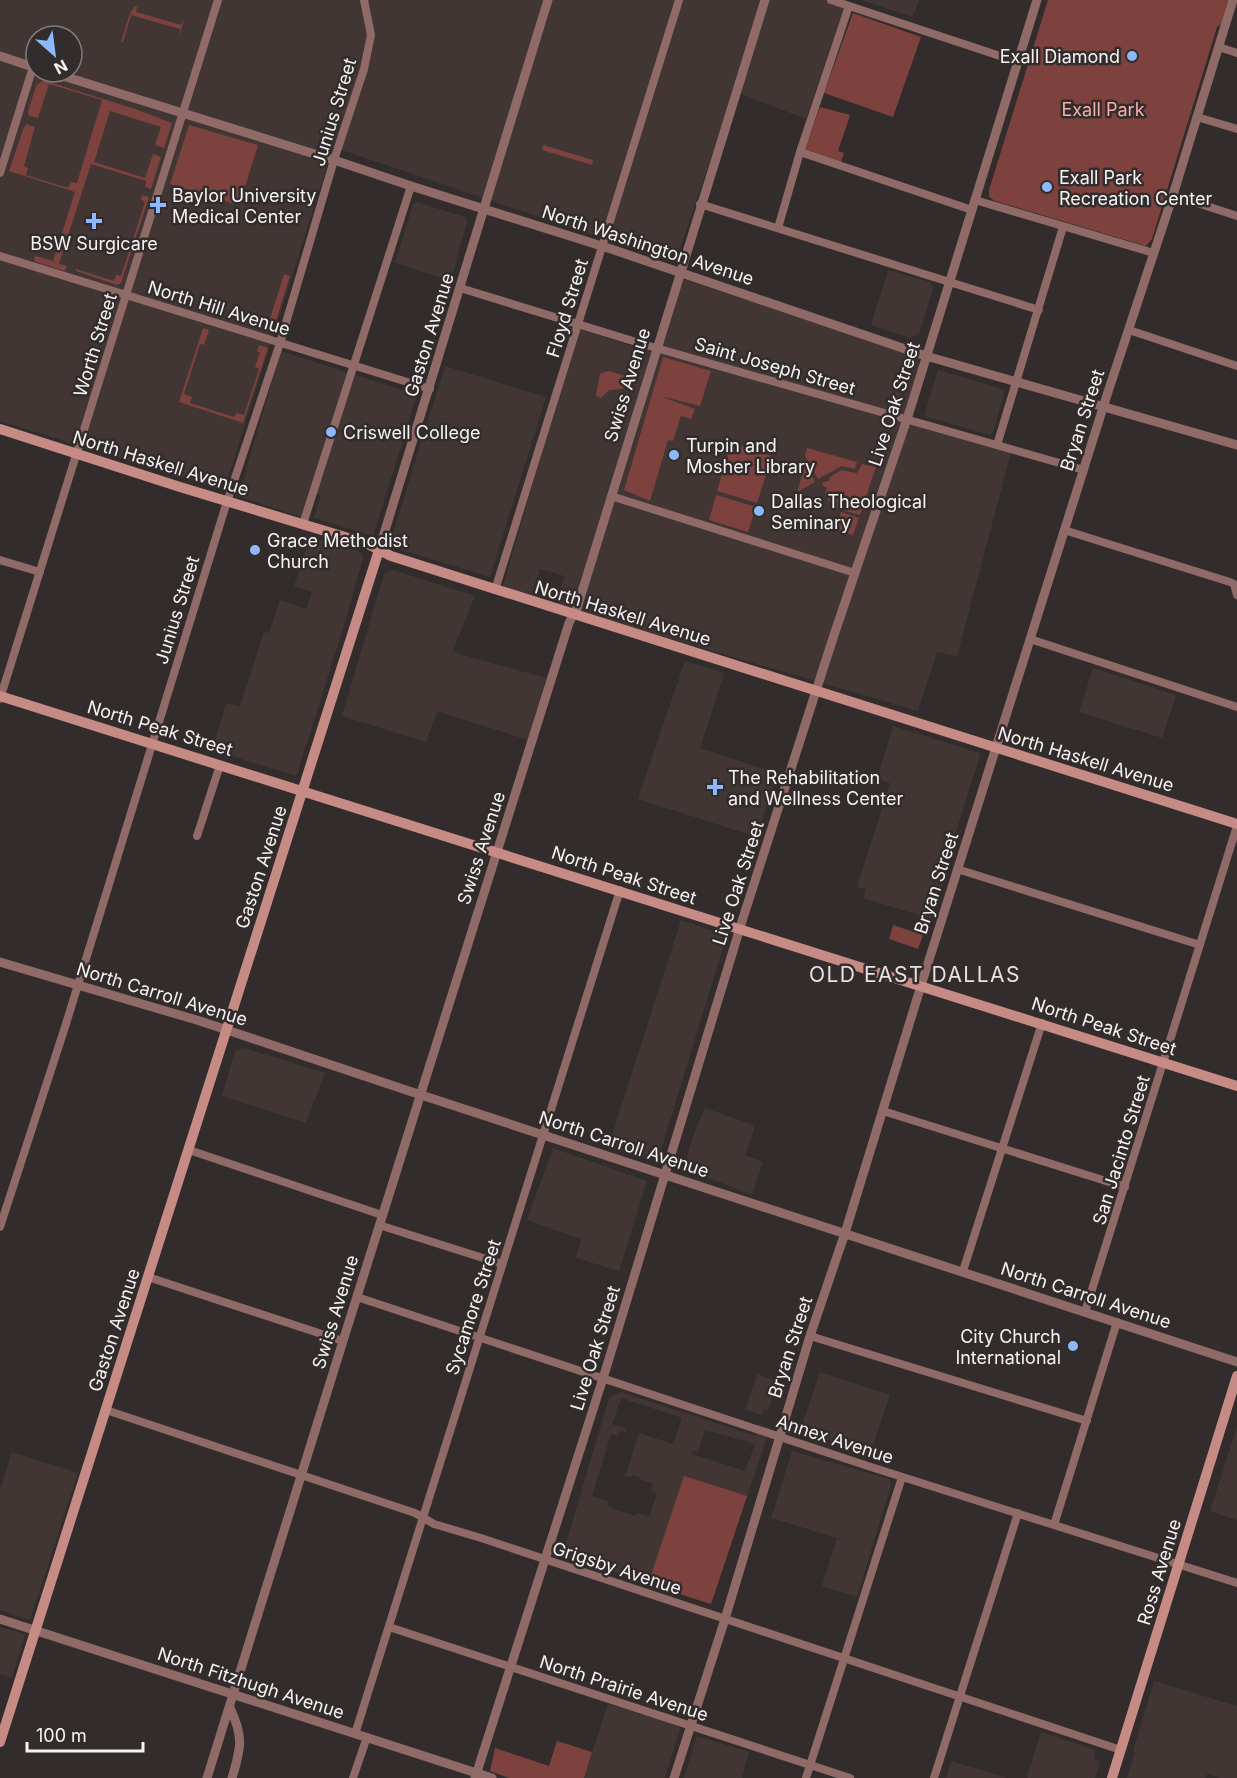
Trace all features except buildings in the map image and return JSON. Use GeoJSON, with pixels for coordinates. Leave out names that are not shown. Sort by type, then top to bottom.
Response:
{"type":"FeatureCollection","features":[{"type":"Feature","properties":{"kind":"main road","name":"North Haskell Avenue"},"geometry":{"type":"LineString","coordinates":[[0,429],[368,544],[392,556],[495,590],[1237,825]]}},
{"type":"Feature","properties":{"kind":"main road","name":"Gaston Avenue"},"geometry":{"type":"LineString","coordinates":[[0,1742],[380,550]]}},
{"type":"Feature","properties":{"kind":"main road","name":"North Peak Street"},"geometry":{"type":"LineString","coordinates":[[0,697],[497,851],[1237,1086]]}},
{"type":"Feature","properties":{"kind":"main road","name":"Ross Avenue"},"geometry":{"type":"LineString","coordinates":[[1112,1778],[1237,1376]]}},
{"type":"Feature","properties":{"kind":"street","name":"Worth Street"},"geometry":{"type":"LineString","coordinates":[[0,697],[218,0]]}},
{"type":"Feature","properties":{"kind":"street","name":"Junius Street"},"geometry":{"type":"LineString","coordinates":[[0,1227],[227,501],[280,343],[369,49],[370,25],[364,0]]}},
{"type":"Feature","properties":{"kind":"street","name":"Gaston Avenue"},"geometry":{"type":"LineString","coordinates":[[380,550],[548,0]]}},
{"type":"Feature","properties":{"kind":"street","name":"Floyd Street"},"geometry":{"type":"LineString","coordinates":[[495,590],[679,0]]}},
{"type":"Feature","properties":{"kind":"street","name":"Swiss Avenue"},"geometry":{"type":"LineString","coordinates":[[207,1778],[765,0]]}},
{"type":"Feature","properties":{"kind":"street"},"geometry":{"type":"LineString","coordinates":[[831,0],[1018,62]]}},
{"type":"Feature","properties":{"kind":"street","name":"Live Oak Street"},"geometry":{"type":"LineString","coordinates":[[476,1776],[603,1378],[740,929],[816,691],[907,420],[1037,0]]}},
{"type":"Feature","properties":{"kind":"street","name":"Bryan Street"},"geometry":{"type":"LineString","coordinates":[[674,1778],[725,1619],[810,1336],[845,1233],[1103,407],[1219,47],[1233,16],[1233,0]]}},
{"type":"Feature","properties":{"kind":"street"},"geometry":{"type":"LineString","coordinates":[[778,228],[800,152],[849,6]]}},
{"type":"Feature","properties":{"kind":"street"},"geometry":{"type":"LineString","coordinates":[[1219,47],[1237,53]]}},
{"type":"Feature","properties":{"kind":"street"},"geometry":{"type":"LineString","coordinates":[[0,56],[24,64]]}},
{"type":"Feature","properties":{"kind":"street","name":"North Washington Avenue"},"geometry":{"type":"LineString","coordinates":[[84,83],[334,160],[926,356],[1237,445]]}},
{"type":"Feature","properties":{"kind":"street"},"geometry":{"type":"LineString","coordinates":[[0,173],[29,84]]}},
{"type":"Feature","properties":{"kind":"street"},"geometry":{"type":"LineString","coordinates":[[1197,117],[1237,129]]}},
{"type":"Feature","properties":{"kind":"street"},"geometry":{"type":"LineString","coordinates":[[800,152],[972,210]]}},
{"type":"Feature","properties":{"kind":"street"},"geometry":{"type":"LineString","coordinates":[[303,524],[411,186]]}},
{"type":"Feature","properties":{"kind":"street"},"geometry":{"type":"LineString","coordinates":[[1173,195],[1237,216]]}},
{"type":"Feature","properties":{"kind":"street"},"geometry":{"type":"LineString","coordinates":[[975,200],[1154,253]]}},
{"type":"Feature","properties":{"kind":"street"},"geometry":{"type":"LineString","coordinates":[[700,204],[1039,310]]}},
{"type":"Feature","properties":{"kind":"street"},"geometry":{"type":"LineString","coordinates":[[997,445],[1063,227]]}},
{"type":"Feature","properties":{"kind":"street","name":"North Hill Avenue"},"geometry":{"type":"LineString","coordinates":[[0,256],[430,389]]}},
{"type":"Feature","properties":{"kind":"street","name":"Saint Joseph Street"},"geometry":{"type":"LineString","coordinates":[[460,288],[656,348],[1084,470]]}},
{"type":"Feature","properties":{"kind":"street"},"geometry":{"type":"LineString","coordinates":[[1129,330],[1237,366]]}},
{"type":"Feature","properties":{"kind":"street"},"geometry":{"type":"LineString","coordinates":[[611,496],[855,573]]}},
{"type":"Feature","properties":{"kind":"street"},"geometry":{"type":"LineString","coordinates":[[1064,530],[1230,582],[1234,584],[1237,596]]}},
{"type":"Feature","properties":{"kind":"street"},"geometry":{"type":"LineString","coordinates":[[0,560],[40,572]]}},
{"type":"Feature","properties":{"kind":"street"},"geometry":{"type":"LineString","coordinates":[[1030,639],[1237,706]]}},
{"type":"Feature","properties":{"kind":"street"},"geometry":{"type":"LineString","coordinates":[[197,836],[220,765]]}},
{"type":"Feature","properties":{"kind":"street","name":"San Jacinto Street"},"geometry":{"type":"LineString","coordinates":[[1085,1312],[1237,825]]}},
{"type":"Feature","properties":{"kind":"street"},"geometry":{"type":"LineString","coordinates":[[957,870],[1200,945]]}},
{"type":"Feature","properties":{"kind":"street","name":"Sycamore Street"},"geometry":{"type":"LineString","coordinates":[[355,1734],[620,890]]}},
{"type":"Feature","properties":{"kind":"street","name":"North Carroll Avenue"},"geometry":{"type":"LineString","coordinates":[[0,962],[227,1030],[1237,1362]]}},
{"type":"Feature","properties":{"kind":"street"},"geometry":{"type":"LineString","coordinates":[[963,1271],[1042,1023]]}},
{"type":"Feature","properties":{"kind":"street"},"geometry":{"type":"LineString","coordinates":[[883,1111],[1125,1187]]}},
{"type":"Feature","properties":{"kind":"street"},"geometry":{"type":"LineString","coordinates":[[189,1150],[502,1264]]}},
{"type":"Feature","properties":{"kind":"street"},"geometry":{"type":"LineString","coordinates":[[148,1277],[343,1341]]}},
{"type":"Feature","properties":{"kind":"street","name":"Annex Avenue"},"geometry":{"type":"LineString","coordinates":[[357,1297],[902,1477],[1237,1583]]}},
{"type":"Feature","properties":{"kind":"street"},"geometry":{"type":"LineString","coordinates":[[1054,1524],[1117,1322]]}},
{"type":"Feature","properties":{"kind":"street"},"geometry":{"type":"LineString","coordinates":[[810,1336],[1087,1421]]}},
{"type":"Feature","properties":{"kind":"street","name":"Grigsby Avenue"},"geometry":{"type":"LineString","coordinates":[[106,1410],[415,1513],[434,1524],[1121,1750]]}},
{"type":"Feature","properties":{"kind":"street"},"geometry":{"type":"LineString","coordinates":[[806,1778],[902,1477]]}},
{"type":"Feature","properties":{"kind":"street"},"geometry":{"type":"LineString","coordinates":[[934,1778],[1018,1513]]}},
{"type":"Feature","properties":{"kind":"street","name":"North Fitzhugh Avenue"},"geometry":{"type":"LineString","coordinates":[[0,1619],[367,1737],[476,1776],[492,1778]]}},
{"type":"Feature","properties":{"kind":"street","name":"North Prairie Avenue"},"geometry":{"type":"LineString","coordinates":[[389,1627],[850,1778]]}},
{"type":"Feature","properties":{"kind":"street"},"geometry":{"type":"LineString","coordinates":[[230,1708],[241,1737],[241,1749],[232,1778]]}},
{"type":"Feature","properties":{"kind":"street"},"geometry":{"type":"LineString","coordinates":[[353,1778],[367,1737]]}},
{"type":"Feature","properties":{"kind":"shaded area","name":"Baylor University Medical Center"},"geometry":{"type":"Polygon","coordinates":[[[0,0],[847,0],[806,119],[734,91],[675,263],[333,147],[224,490],[0,421],[0,0]]]}},
{"type":"Feature","properties":{"kind":"shaded area"},"geometry":{"type":"Polygon","coordinates":[[[862,0],[919,0],[913,17],[862,0]]]}},
{"type":"Feature","properties":{"kind":"shaded area"},"geometry":{"type":"Polygon","coordinates":[[[416,202],[465,217],[467,222],[451,281],[395,263],[413,204],[416,202]]]}},
{"type":"Feature","properties":{"kind":"shaded area"},"geometry":{"type":"Polygon","coordinates":[[[888,270],[930,282],[933,289],[919,334],[910,338],[871,325],[888,270]]]}},
{"type":"Feature","properties":{"kind":"shaded area","name":"Dallas Theological Seminary"},"geometry":{"type":"Polygon","coordinates":[[[680,278],[920,357],[918,363],[923,365],[907,420],[1012,449],[957,656],[937,652],[918,711],[556,605],[564,576],[540,569],[531,595],[503,586],[578,329],[658,354],[680,278]]]}},
{"type":"Feature","properties":{"kind":"shaded area","name":"Criswell College"},"geometry":{"type":"Polygon","coordinates":[[[281,351],[417,395],[373,536],[314,518],[321,495],[311,492],[302,517],[237,496],[247,471],[252,473],[246,470],[281,351]]]}},
{"type":"Feature","properties":{"kind":"shaded area"},"geometry":{"type":"Polygon","coordinates":[[[445,366],[546,397],[490,577],[389,546],[445,366]]]}},
{"type":"Feature","properties":{"kind":"shaded area"},"geometry":{"type":"Polygon","coordinates":[[[938,370],[1005,390],[993,432],[990,435],[924,416],[938,370]]]}},
{"type":"Feature","properties":{"kind":"shaded area"},"geometry":{"type":"Polygon","coordinates":[[[310,537],[361,552],[363,558],[297,774],[294,775],[212,750],[226,703],[240,707],[264,632],[269,633],[280,600],[306,609],[312,592],[294,586],[310,537]]]}},
{"type":"Feature","properties":{"kind":"shaded area"},"geometry":{"type":"Polygon","coordinates":[[[393,570],[475,596],[453,650],[456,653],[546,678],[528,740],[437,711],[426,742],[342,716],[384,574],[393,570]]]}},
{"type":"Feature","properties":{"kind":"shaded area"},"geometry":{"type":"Polygon","coordinates":[[[685,661],[724,673],[700,748],[777,773],[757,837],[638,799],[685,661]]]}},
{"type":"Feature","properties":{"kind":"shaded area"},"geometry":{"type":"Polygon","coordinates":[[[1093,668],[1176,695],[1162,738],[1079,712],[1093,668]]]}},
{"type":"Feature","properties":{"kind":"shaded area"},"geometry":{"type":"Polygon","coordinates":[[[893,726],[979,753],[980,756],[932,919],[863,898],[866,889],[857,887],[890,783],[877,779],[893,726]]]}},
{"type":"Feature","properties":{"kind":"shaded area"},"geometry":{"type":"Polygon","coordinates":[[[681,920],[721,934],[725,941],[658,1160],[608,1148],[681,920]]]}},
{"type":"Feature","properties":{"kind":"shaded area"},"geometry":{"type":"Polygon","coordinates":[[[244,1048],[325,1073],[306,1123],[222,1096],[235,1051],[244,1048]]]}},
{"type":"Feature","properties":{"kind":"shaded area"},"geometry":{"type":"Polygon","coordinates":[[[705,1108],[753,1125],[754,1130],[745,1155],[763,1162],[752,1195],[689,1170],[686,1160],[705,1108]]]}},
{"type":"Feature","properties":{"kind":"shaded area"},"geometry":{"type":"Polygon","coordinates":[[[553,1148],[647,1181],[619,1271],[576,1258],[581,1239],[527,1220],[553,1148]]]}},
{"type":"Feature","properties":{"kind":"shaded area"},"geometry":{"type":"Polygon","coordinates":[[[820,1372],[890,1395],[870,1454],[800,1431],[820,1372]]]}},
{"type":"Feature","properties":{"kind":"shaded area"},"geometry":{"type":"Polygon","coordinates":[[[757,1374],[777,1381],[768,1411],[764,1409],[762,1415],[745,1410],[757,1374]]]}},
{"type":"Feature","properties":{"kind":"shaded area"},"geometry":{"type":"Polygon","coordinates":[[[621,1392],[755,1436],[759,1424],[770,1428],[711,1604],[568,1557],[564,1550],[609,1398],[621,1392]],[[621,1398],[612,1424],[627,1429],[626,1432],[620,1431],[618,1436],[611,1434],[592,1496],[609,1502],[608,1505],[614,1509],[635,1516],[637,1513],[649,1517],[657,1494],[651,1491],[653,1484],[632,1475],[631,1477],[625,1476],[639,1433],[673,1444],[682,1418],[621,1398]],[[705,1430],[698,1452],[693,1450],[692,1454],[745,1471],[755,1444],[705,1430]]]}},
{"type":"Feature","properties":{"kind":"shaded area"},"geometry":{"type":"Polygon","coordinates":[[[1237,1427],[1237,1520],[1210,1511],[1237,1427]]]}},
{"type":"Feature","properties":{"kind":"shaded area"},"geometry":{"type":"Polygon","coordinates":[[[792,1451],[889,1479],[891,1485],[857,1597],[822,1586],[837,1538],[771,1518],[792,1451]]]}},
{"type":"Feature","properties":{"kind":"shaded area"},"geometry":{"type":"Polygon","coordinates":[[[12,1452],[78,1473],[30,1620],[0,1610],[0,1490],[12,1452]]]}},
{"type":"Feature","properties":{"kind":"shaded area"},"geometry":{"type":"Polygon","coordinates":[[[0,1627],[25,1634],[12,1678],[0,1674],[0,1627]]]}},
{"type":"Feature","properties":{"kind":"shaded area"},"geometry":{"type":"Polygon","coordinates":[[[1154,1681],[1237,1706],[1237,1778],[1221,1778],[1207,1774],[1205,1778],[1127,1778],[1154,1681]]]}},
{"type":"Feature","properties":{"kind":"shaded area"},"geometry":{"type":"Polygon","coordinates":[[[608,1704],[677,1725],[680,1729],[665,1778],[584,1778],[608,1704]]]}},
{"type":"Feature","properties":{"kind":"shaded area"},"geometry":{"type":"Polygon","coordinates":[[[1041,1732],[1096,1750],[1094,1759],[1100,1761],[1095,1778],[1027,1778],[1041,1732]]]}},
{"type":"Feature","properties":{"kind":"shaded area"},"geometry":{"type":"Polygon","coordinates":[[[697,1736],[749,1752],[742,1778],[684,1778],[697,1736]]]}},
{"type":"Feature","properties":{"kind":"shaded area"},"geometry":{"type":"Polygon","coordinates":[[[951,1761],[1007,1778],[946,1778],[951,1761]]]}},
{"type":"Feature","properties":{"kind":"green space","name":"Exall Park"},"geometry":{"type":"Polygon","coordinates":[[[1048,0],[1228,0],[1221,24],[1217,27],[1152,239],[1146,246],[995,201],[989,197],[989,190],[1048,0]]]}},
{"type":"Feature","properties":{"kind":"green space"},"geometry":{"type":"Polygon","coordinates":[[[137,6],[136,12],[181,25],[184,20],[179,36],[180,29],[131,15],[123,42],[121,42],[130,13],[137,6]]]}},
{"type":"Feature","properties":{"kind":"green space"},"geometry":{"type":"Polygon","coordinates":[[[853,13],[921,37],[893,117],[824,93],[853,13]]]}},
{"type":"Feature","properties":{"kind":"green space"},"geometry":{"type":"Polygon","coordinates":[[[49,84],[38,118],[29,116],[28,111],[36,86],[49,84]]]}},
{"type":"Feature","properties":{"kind":"green space"},"geometry":{"type":"Polygon","coordinates":[[[49,84],[56,84],[138,110],[172,123],[164,148],[155,145],[161,127],[110,111],[94,162],[145,178],[153,154],[161,157],[151,189],[145,187],[146,181],[91,164],[59,264],[67,266],[65,271],[36,262],[34,259],[35,256],[53,261],[75,192],[9,171],[26,124],[35,127],[24,166],[28,168],[26,175],[68,188],[71,182],[77,183],[102,100],[49,84]]]}},
{"type":"Feature","properties":{"kind":"green space"},"geometry":{"type":"Polygon","coordinates":[[[820,107],[850,115],[838,151],[844,153],[841,162],[804,151],[820,107]]]}},
{"type":"Feature","properties":{"kind":"green space"},"geometry":{"type":"Polygon","coordinates":[[[189,125],[258,145],[240,203],[235,202],[234,204],[170,184],[189,125]]]}},
{"type":"Feature","properties":{"kind":"green space"},"geometry":{"type":"Polygon","coordinates":[[[543,145],[593,160],[592,165],[542,150],[543,145]]]}},
{"type":"Feature","properties":{"kind":"green space"},"geometry":{"type":"Polygon","coordinates":[[[142,195],[149,197],[121,283],[117,285],[76,271],[76,269],[114,281],[116,275],[121,276],[145,202],[141,200],[142,195]]]}},
{"type":"Feature","properties":{"kind":"green space"},"geometry":{"type":"Polygon","coordinates":[[[284,274],[290,276],[273,330],[241,321],[243,315],[269,322],[284,274]]]}},
{"type":"Feature","properties":{"kind":"green space"},"geometry":{"type":"Polygon","coordinates":[[[203,328],[209,330],[204,345],[200,344],[184,394],[192,397],[190,403],[234,417],[236,413],[244,415],[259,369],[255,367],[260,353],[257,351],[259,345],[268,348],[243,423],[179,402],[203,328]]]}},
{"type":"Feature","properties":{"kind":"green space"},"geometry":{"type":"Polygon","coordinates":[[[663,357],[711,371],[700,406],[660,396],[695,409],[691,419],[681,416],[673,441],[668,440],[650,501],[624,490],[663,357]]]}},
{"type":"Feature","properties":{"kind":"green space"},"geometry":{"type":"Polygon","coordinates":[[[608,371],[626,376],[623,389],[609,390],[601,398],[596,396],[600,374],[608,371]]]}},
{"type":"Feature","properties":{"kind":"green space"},"geometry":{"type":"Polygon","coordinates":[[[731,443],[772,456],[757,503],[717,491],[731,443]]]}},
{"type":"Feature","properties":{"kind":"green space"},"geometry":{"type":"Polygon","coordinates":[[[807,448],[857,462],[855,469],[842,466],[818,479],[805,456],[807,448]]]}},
{"type":"Feature","properties":{"kind":"green space"},"geometry":{"type":"Polygon","coordinates":[[[806,463],[815,482],[797,492],[806,463]]]}},
{"type":"Feature","properties":{"kind":"green space"},"geometry":{"type":"Polygon","coordinates":[[[862,464],[876,467],[860,515],[832,507],[825,493],[827,488],[822,485],[823,482],[829,481],[830,477],[841,470],[857,473],[862,464]]]}},
{"type":"Feature","properties":{"kind":"green space"},"geometry":{"type":"Polygon","coordinates":[[[716,495],[756,507],[748,532],[709,520],[716,495]]]}},
{"type":"Feature","properties":{"kind":"green space"},"geometry":{"type":"Polygon","coordinates":[[[841,512],[859,518],[853,535],[835,530],[841,512]]]}},
{"type":"Feature","properties":{"kind":"green space"},"geometry":{"type":"Polygon","coordinates":[[[893,925],[923,935],[918,949],[889,939],[893,925]]]}},
{"type":"Feature","properties":{"kind":"green space"},"geometry":{"type":"Polygon","coordinates":[[[684,1476],[747,1496],[711,1604],[648,1584],[684,1476]]]}},
{"type":"Feature","properties":{"kind":"green space"},"geometry":{"type":"Polygon","coordinates":[[[557,1741],[592,1752],[584,1778],[509,1778],[490,1771],[495,1748],[549,1766],[557,1741]]]}},
{"type":"Feature","properties":{"kind":"place","name":"Exall Diamond"},"geometry":{"type":"Point","coordinates":[1132,56]}},
{"type":"Feature","properties":{"kind":"place","name":"Exall Park Recreation Center"},"geometry":{"type":"Point","coordinates":[1047,187]}},
{"type":"Feature","properties":{"kind":"place","name":"Baylor University Medical Center"},"geometry":{"type":"Point","coordinates":[158,205]}},
{"type":"Feature","properties":{"kind":"place","name":"BSW Surgicare"},"geometry":{"type":"Point","coordinates":[94,221]}},
{"type":"Feature","properties":{"kind":"place","name":"Criswell College"},"geometry":{"type":"Point","coordinates":[331,432]}},
{"type":"Feature","properties":{"kind":"place","name":"Turpin and Mosher Library"},"geometry":{"type":"Point","coordinates":[674,455]}},
{"type":"Feature","properties":{"kind":"place","name":"Dallas Theological Seminary"},"geometry":{"type":"Point","coordinates":[759,511]}},
{"type":"Feature","properties":{"kind":"place","name":"Grace Methodist Church"},"geometry":{"type":"Point","coordinates":[255,550]}},
{"type":"Feature","properties":{"kind":"place","name":"The Rehabilitation and Wellness Center"},"geometry":{"type":"Point","coordinates":[715,787]}},
{"type":"Feature","properties":{"kind":"place","name":"City Church International"},"geometry":{"type":"Point","coordinates":[1073,1346]}},
{"type":"Feature","properties":{"kind":"district","name":"OLD EAST DALLAS"},"geometry":{"type":"Point","coordinates":[915,974]}}]}
